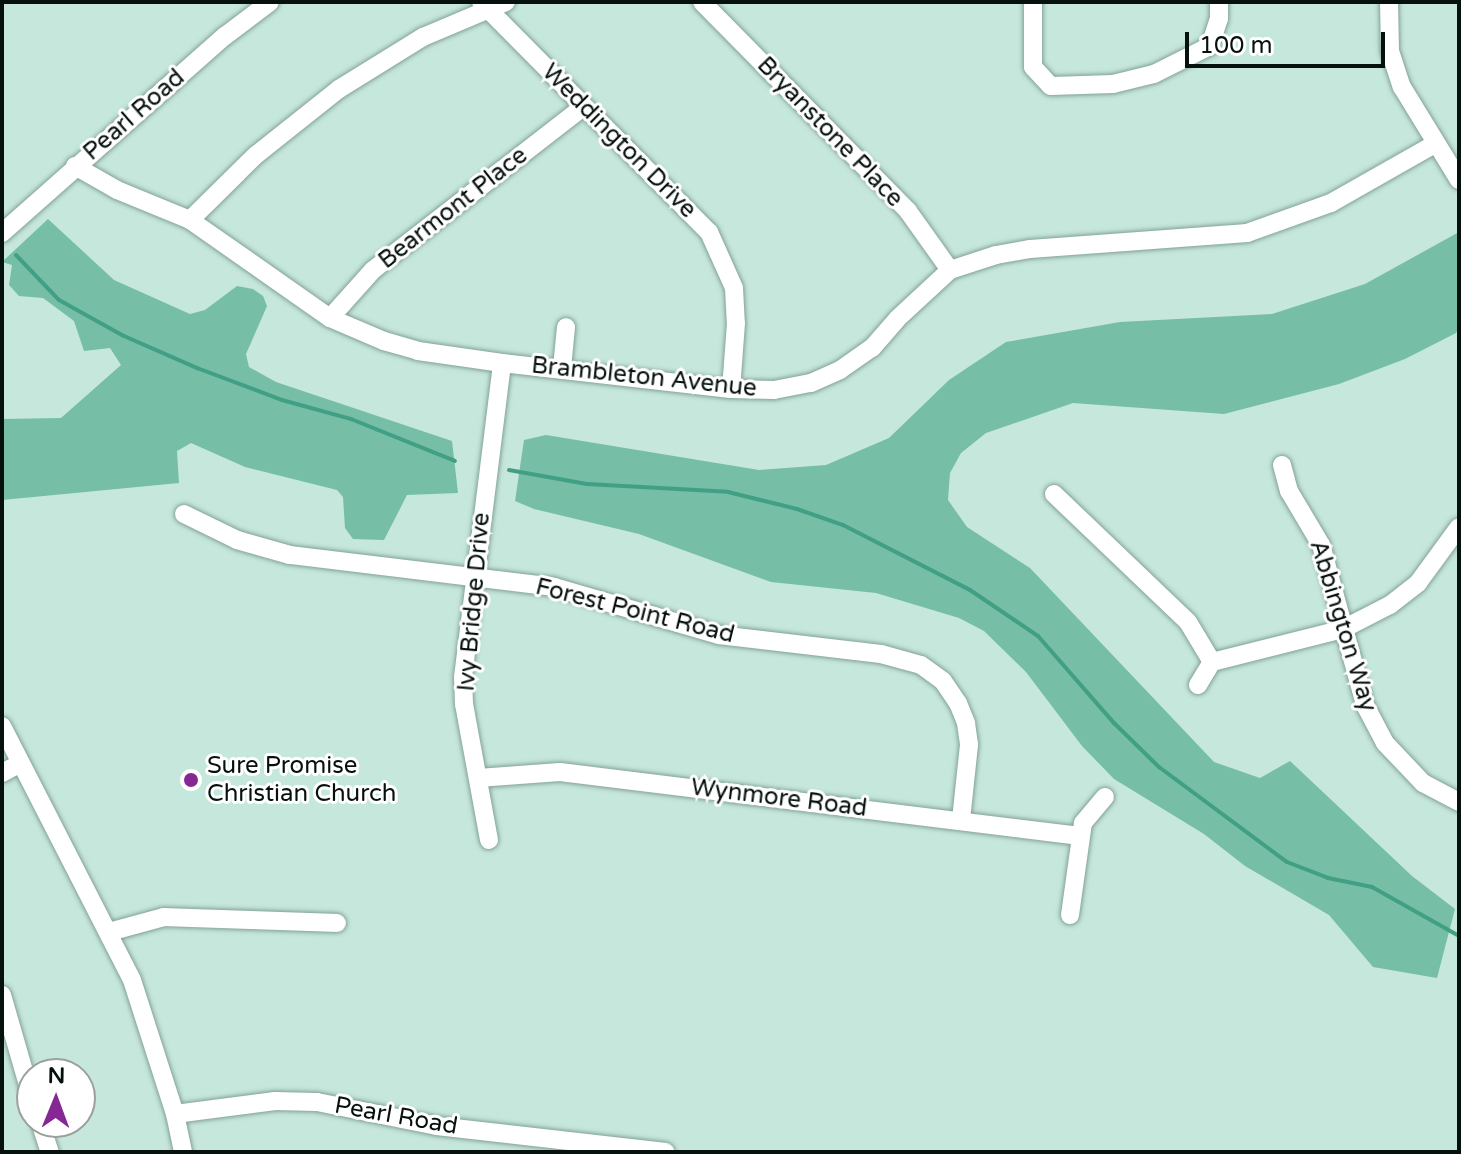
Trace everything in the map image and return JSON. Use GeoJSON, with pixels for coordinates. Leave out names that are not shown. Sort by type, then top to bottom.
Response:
{"type":"FeatureCollection","features":[{"type":"Feature","properties":{"kind":"street","name":"Pearl Road"},"geometry":{"type":"LineString","coordinates":[[2,233],[225,36],[270,2]]}},
{"type":"Feature","properties":{"kind":"street"},"geometry":{"type":"LineString","coordinates":[[190,220],[256,155],[339,89],[423,37],[484,5],[506,2]]}},
{"type":"Feature","properties":{"kind":"street","name":"Bryanstone Place"},"geometry":{"type":"LineString","coordinates":[[702,2],[908,211],[950,270]]}},
{"type":"Feature","properties":{"kind":"street"},"geometry":{"type":"LineString","coordinates":[[1033,2],[1033,67],[1051,86],[1113,84],[1154,74],[1210,46],[1219,19],[1219,2]]}},
{"type":"Feature","properties":{"kind":"street"},"geometry":{"type":"LineString","coordinates":[[1389,2],[1390,51],[1402,87],[1459,180]]}},
{"type":"Feature","properties":{"kind":"street","name":"Weddington Drive"},"geometry":{"type":"LineString","coordinates":[[484,5],[583,107],[692,211],[709,232],[734,288],[736,323],[731,389]]}},
{"type":"Feature","properties":{"kind":"street","name":"Bearmont Place"},"geometry":{"type":"LineString","coordinates":[[330,318],[373,270],[583,107]]}},
{"type":"Feature","properties":{"kind":"street","name":"Brambleton Avenue"},"geometry":{"type":"LineString","coordinates":[[75,166],[117,190],[190,220],[330,318],[418,351],[731,389],[786,388],[811,383],[840,370],[872,348],[897,319],[950,270],[996,255],[1030,249],[1247,233],[1331,203],[1435,144]]}},
{"type":"Feature","properties":{"kind":"street"},"geometry":{"type":"LineString","coordinates":[[562,368],[566,327]]}},
{"type":"Feature","properties":{"kind":"street","name":"Ivy Bridge Drive"},"geometry":{"type":"LineString","coordinates":[[489,840],[464,704],[463,677],[473,576],[502,363]]}},
{"type":"Feature","properties":{"kind":"street","name":"Abbington Way"},"geometry":{"type":"LineString","coordinates":[[1282,465],[1289,491],[1321,545],[1365,705],[1385,743],[1423,783],[1459,802]]}},
{"type":"Feature","properties":{"kind":"street"},"geometry":{"type":"LineString","coordinates":[[1054,494],[1188,622],[1212,662]]}},
{"type":"Feature","properties":{"kind":"street","name":"Forest Point Road"},"geometry":{"type":"LineString","coordinates":[[184,514],[237,540],[290,555],[554,587],[719,635],[881,654],[921,665],[943,681],[958,703],[966,723],[969,745],[961,820]]}},
{"type":"Feature","properties":{"kind":"street"},"geometry":{"type":"LineString","coordinates":[[1198,685],[1212,662],[1343,629],[1390,605],[1418,583],[1459,527]]}},
{"type":"Feature","properties":{"kind":"street"},"geometry":{"type":"LineString","coordinates":[[2,726],[132,980],[175,1114],[183,1152]]}},
{"type":"Feature","properties":{"kind":"street"},"geometry":{"type":"LineString","coordinates":[[2,773],[21,763]]}},
{"type":"Feature","properties":{"kind":"street","name":"Wynmore Road"},"geometry":{"type":"LineString","coordinates":[[478,778],[560,772],[1080,836]]}},
{"type":"Feature","properties":{"kind":"street"},"geometry":{"type":"LineString","coordinates":[[1070,915],[1083,823],[1105,797]]}},
{"type":"Feature","properties":{"kind":"street"},"geometry":{"type":"LineString","coordinates":[[109,932],[164,917],[337,923]]}},
{"type":"Feature","properties":{"kind":"street"},"geometry":{"type":"LineString","coordinates":[[2,995],[20,1058]]}},
{"type":"Feature","properties":{"kind":"street","name":"Pearl Road"},"geometry":{"type":"LineString","coordinates":[[175,1114],[275,1101],[317,1102],[437,1126],[666,1152]]}},
{"type":"Feature","properties":{"kind":"green space"},"geometry":{"type":"Polygon","coordinates":[[[48,219],[114,280],[190,314],[205,310],[237,286],[253,289],[263,296],[267,306],[246,354],[249,367],[276,382],[452,441],[458,493],[407,495],[384,540],[353,539],[345,528],[343,497],[337,490],[245,467],[191,443],[177,451],[179,483],[2,500],[2,419],[61,418],[121,365],[110,348],[84,351],[74,321],[43,298],[19,296],[9,285],[12,265],[2,262],[48,219]]]}},
{"type":"Feature","properties":{"kind":"green space"},"geometry":{"type":"Polygon","coordinates":[[[1459,232],[1459,328],[1456,333],[1405,359],[1339,384],[1224,414],[1073,403],[986,433],[961,453],[950,473],[948,500],[967,527],[1030,568],[1214,762],[1260,778],[1290,761],[1412,876],[1455,909],[1437,978],[1373,967],[1329,915],[1245,866],[1204,834],[1114,779],[1082,746],[1026,672],[984,631],[959,618],[876,593],[771,582],[639,534],[534,509],[515,501],[524,440],[546,435],[759,470],[826,465],[889,438],[949,380],[1006,342],[1120,322],[1272,314],[1365,284],[1459,232]]]}},
{"type":"Feature","properties":{"kind":"waterway"},"geometry":{"type":"LineString","coordinates":[[16,255],[59,300],[124,336],[197,368],[282,400],[351,419],[455,461]]}},
{"type":"Feature","properties":{"kind":"waterway"},"geometry":{"type":"LineString","coordinates":[[509,470],[587,484],[728,492],[797,509],[843,525],[970,590],[1038,636],[1114,723],[1159,767],[1287,862],[1328,878],[1372,887],[1459,936]]}},
{"type":"Feature","properties":{"kind":"place","name":"Sure Promise Christian Church"},"geometry":{"type":"Point","coordinates":[191,780]}}]}
